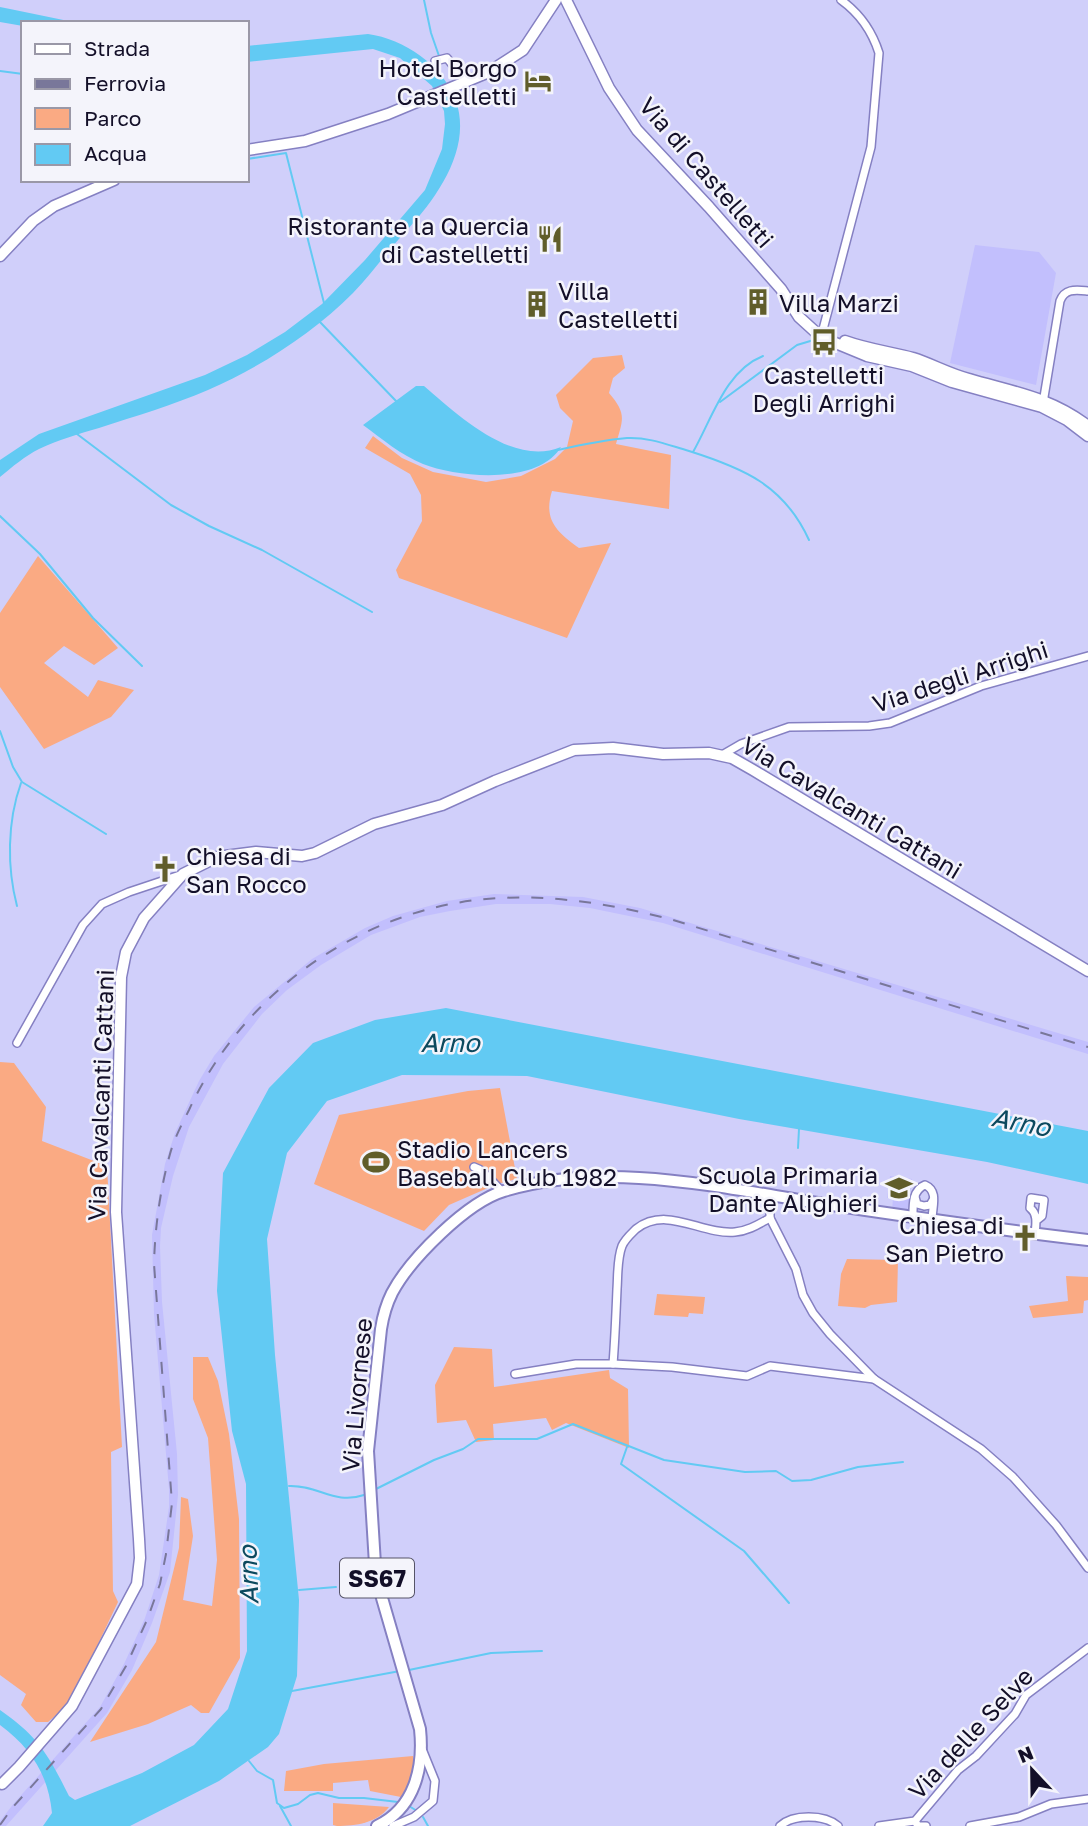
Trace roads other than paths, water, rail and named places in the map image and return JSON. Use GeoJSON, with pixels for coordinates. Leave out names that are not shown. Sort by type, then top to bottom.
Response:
{"type":"FeatureCollection","features":[{"type":"Feature","properties":{"kind":"main road","name":"Via Livornese"},"geometry":{"type":"LineString","coordinates":[[377,1826],[397,1812],[408,1798],[420,1768],[422,1749],[420,1729],[382,1598],[375,1563],[368,1451],[379,1344],[385,1309],[397,1284],[460,1217],[488,1198],[503,1192],[550,1182],[614,1178],[656,1180],[771,1195],[932,1220],[1088,1240]]}},
{"type":"Feature","properties":{"kind":"street"},"geometry":{"type":"LineString","coordinates":[[248,150],[305,141],[388,114],[499,67],[523,50],[556,0]]}},
{"type":"Feature","properties":{"kind":"street","name":"Via di Castelletti"},"geometry":{"type":"LineString","coordinates":[[566,0],[603,77],[637,130],[761,265],[809,327],[867,356],[912,366],[952,382],[1043,403],[1068,411],[1088,426]]}},
{"type":"Feature","properties":{"kind":"street"},"geometry":{"type":"LineString","coordinates":[[821,335],[872,147],[879,53],[867,26],[841,0]]}},
{"type":"Feature","properties":{"kind":"street"},"geometry":{"type":"LineString","coordinates":[[435,61],[447,58],[462,83]]}},
{"type":"Feature","properties":{"kind":"street"},"geometry":{"type":"LineString","coordinates":[[0,256],[33,221],[54,206],[109,182]]}},
{"type":"Feature","properties":{"kind":"street"},"geometry":{"type":"LineString","coordinates":[[1043,403],[1062,295],[1070,290],[1088,291]]}},
{"type":"Feature","properties":{"kind":"street","name":"Via di Castelletti"},"geometry":{"type":"LineString","coordinates":[[1043,403],[1088,436]]}},
{"type":"Feature","properties":{"kind":"street","name":"Via degli Arrighi"},"geometry":{"type":"LineString","coordinates":[[722,755],[741,744],[789,727],[869,726],[890,723],[981,686],[1088,656]]}},
{"type":"Feature","properties":{"kind":"street","name":"Via Cavalcanti Cattani"},"geometry":{"type":"LineString","coordinates":[[1,1786],[72,1706],[137,1584],[139,1539],[116,1212],[121,977],[126,952],[144,918],[183,874],[217,857],[236,853],[302,856],[316,853],[374,824],[442,805],[574,750],[602,747],[663,754],[722,755],[753,770],[1088,971]]}},
{"type":"Feature","properties":{"kind":"street"},"geometry":{"type":"LineString","coordinates":[[17,1043],[83,925],[102,904],[183,874]]}},
{"type":"Feature","properties":{"kind":"street"},"geometry":{"type":"LineString","coordinates":[[474,1167],[484,1171],[490,1181],[503,1192]]}},
{"type":"Feature","properties":{"kind":"street"},"geometry":{"type":"LineString","coordinates":[[488,1198],[490,1181]]}},
{"type":"Feature","properties":{"kind":"street"},"geometry":{"type":"LineString","coordinates":[[913,1217],[917,1190],[925,1185],[932,1188],[934,1196],[932,1220]]}},
{"type":"Feature","properties":{"kind":"street"},"geometry":{"type":"LineString","coordinates":[[771,1195],[770,1218],[796,1269],[803,1295],[813,1313],[847,1353],[874,1379],[981,1449],[1005,1470],[1056,1525],[1088,1568]]}},
{"type":"Feature","properties":{"kind":"street"},"geometry":{"type":"LineString","coordinates":[[915,1196],[917,1204],[924,1206],[930,1205],[934,1196]]}},
{"type":"Feature","properties":{"kind":"street"},"geometry":{"type":"LineString","coordinates":[[613,1364],[618,1264],[622,1246],[630,1235],[639,1227],[655,1220],[668,1219],[735,1232],[749,1229],[770,1218]]}},
{"type":"Feature","properties":{"kind":"street"},"geometry":{"type":"LineString","coordinates":[[1035,1234],[1037,1220]]}},
{"type":"Feature","properties":{"kind":"street"},"geometry":{"type":"LineString","coordinates":[[515,1374],[576,1364],[613,1364],[671,1367],[747,1376],[770,1366],[874,1379]]}},
{"type":"Feature","properties":{"kind":"street","name":"Via delle Selve"},"geometry":{"type":"LineString","coordinates":[[879,1826],[915,1821],[958,1770],[976,1756],[1015,1714],[1026,1695],[1088,1648]]}},
{"type":"Feature","properties":{"kind":"street"},"geometry":{"type":"LineString","coordinates":[[393,1826],[414,1817],[433,1801],[435,1781],[422,1749]]}},
{"type":"Feature","properties":{"kind":"street"},"geometry":{"type":"LineString","coordinates":[[970,1826],[1019,1817],[1051,1804],[1088,1798]]}},
{"type":"Feature","properties":{"kind":"street"},"geometry":{"type":"LineString","coordinates":[[780,1826],[789,1819],[821,1818],[838,1826]]}},
{"type":"Feature","properties":{"kind":"street","name":"Via delle Selve"},"geometry":{"type":"LineString","coordinates":[[915,1821],[918,1826],[926,1826]]}},
{"type":"Feature","properties":{"kind":"water"},"geometry":{"type":"Polygon","coordinates":[[[0,7],[68,21],[21,21],[21,26],[0,22],[0,7]]]}},
{"type":"Feature","properties":{"kind":"water"},"geometry":{"type":"Polygon","coordinates":[[[368,34],[395,42],[421,56],[442,76],[450,88],[460,119],[456,153],[441,186],[419,216],[337,308],[267,360],[195,395],[46,446],[24,458],[0,477],[0,460],[39,434],[205,375],[247,355],[285,332],[322,304],[365,260],[425,190],[442,149],[444,111],[432,86],[400,58],[373,49],[248,62],[248,46],[368,34]]]}},
{"type":"Feature","properties":{"kind":"water"},"geometry":{"type":"Polygon","coordinates":[[[416,386],[424,386],[470,424],[506,444],[524,450],[543,451],[561,447],[550,459],[535,468],[517,473],[476,475],[423,464],[399,451],[363,425],[416,386]]]}},
{"type":"Feature","properties":{"kind":"water","name":"Arno"},"geometry":{"type":"Polygon","coordinates":[[[446,1008],[1088,1131],[1088,1184],[987,1162],[739,1119],[527,1076],[402,1075],[327,1101],[287,1153],[267,1239],[275,1355],[299,1600],[297,1676],[279,1734],[268,1747],[219,1781],[130,1826],[43,1826],[52,1813],[47,1786],[29,1753],[0,1725],[0,1710],[33,1738],[55,1769],[69,1796],[75,1800],[142,1773],[194,1745],[228,1709],[247,1651],[246,1484],[232,1431],[217,1291],[223,1173],[269,1088],[313,1043],[375,1020],[446,1008]]]}},
{"type":"Feature","properties":{"kind":"waterway"},"geometry":{"type":"LineString","coordinates":[[424,0],[439,56]]}},
{"type":"Feature","properties":{"kind":"waterway"},"geometry":{"type":"LineString","coordinates":[[440,62],[440,77]]}},
{"type":"Feature","properties":{"kind":"waterway"},"geometry":{"type":"LineString","coordinates":[[0,71],[21,74]]}},
{"type":"Feature","properties":{"kind":"waterway"},"geometry":{"type":"LineString","coordinates":[[248,159],[286,153],[324,303]]}},
{"type":"Feature","properties":{"kind":"waterway"},"geometry":{"type":"LineString","coordinates":[[319,321],[397,402]]}},
{"type":"Feature","properties":{"kind":"waterway"},"geometry":{"type":"LineString","coordinates":[[720,402],[797,345],[817,339]]}},
{"type":"Feature","properties":{"kind":"waterway"},"geometry":{"type":"LineString","coordinates":[[693,452],[729,384],[750,363],[763,356]]}},
{"type":"Feature","properties":{"kind":"waterway"},"geometry":{"type":"LineString","coordinates":[[77,434],[171,505],[262,550],[372,612]]}},
{"type":"Feature","properties":{"kind":"waterway"},"geometry":{"type":"LineString","coordinates":[[558,450],[601,441],[635,438],[709,457],[744,472],[774,492],[799,521],[809,540]]}},
{"type":"Feature","properties":{"kind":"waterway"},"geometry":{"type":"LineString","coordinates":[[0,516],[40,554],[93,618],[142,666]]}},
{"type":"Feature","properties":{"kind":"waterway"},"geometry":{"type":"LineString","coordinates":[[0,731],[13,767],[22,782],[106,834]]}},
{"type":"Feature","properties":{"kind":"waterway"},"geometry":{"type":"LineString","coordinates":[[17,906],[11,876],[10,845],[13,813],[21,783]]}},
{"type":"Feature","properties":{"kind":"waterway"},"geometry":{"type":"LineString","coordinates":[[798,1148],[799,1129]]}},
{"type":"Feature","properties":{"kind":"waterway"},"geometry":{"type":"LineString","coordinates":[[376,1489],[434,1460],[463,1449],[478,1439],[537,1439],[573,1424],[664,1460],[745,1472],[776,1471],[792,1481],[811,1480],[858,1467],[903,1462]]}},
{"type":"Feature","properties":{"kind":"waterway"},"geometry":{"type":"LineString","coordinates":[[627,1447],[621,1464],[744,1551],[789,1603]]}},
{"type":"Feature","properties":{"kind":"waterway"},"geometry":{"type":"LineString","coordinates":[[289,1486],[309,1488],[344,1498],[364,1495]]}},
{"type":"Feature","properties":{"kind":"waterway"},"geometry":{"type":"LineString","coordinates":[[299,1590],[336,1587]]}},
{"type":"Feature","properties":{"kind":"waterway"},"geometry":{"type":"LineString","coordinates":[[409,1670],[491,1653],[542,1651]]}},
{"type":"Feature","properties":{"kind":"waterway"},"geometry":{"type":"LineString","coordinates":[[292,1691],[400,1671]]}},
{"type":"Feature","properties":{"kind":"waterway"},"geometry":{"type":"LineString","coordinates":[[249,1761],[257,1771],[273,1780],[277,1803],[284,1808],[318,1793],[339,1798],[398,1802]]}},
{"type":"Feature","properties":{"kind":"waterway"},"geometry":{"type":"LineString","coordinates":[[280,1806],[291,1826]]}},
{"type":"Feature","properties":{"kind":"waterway"},"geometry":{"type":"LineString","coordinates":[[409,1806],[417,1811]]}},
{"type":"Feature","properties":{"kind":"waterway"},"geometry":{"type":"LineString","coordinates":[[423,1817],[428,1826]]}},
{"type":"Feature","properties":{"kind":"railway"},"geometry":{"type":"LineString","coordinates":[[0,1825],[101,1709],[126,1666],[160,1584],[172,1503],[154,1264],[161,1195],[174,1143],[213,1067],[242,1027],[276,992],[315,962],[357,937],[402,917],[450,904],[521,897],[565,900],[673,920],[1088,1047]]}},
{"type":"Feature","properties":{"kind":"place","name":"Hotel Borgo Castelletti"},"geometry":{"type":"Point","coordinates":[538,81]}},
{"type":"Feature","properties":{"kind":"place","name":"Ristorante la Quercia di Castelletti"},"geometry":{"type":"Point","coordinates":[550,239]}},
{"type":"Feature","properties":{"kind":"place","name":"Villa Marzi"},"geometry":{"type":"Point","coordinates":[758,302]}},
{"type":"Feature","properties":{"kind":"place","name":"Villa Castelletti"},"geometry":{"type":"Point","coordinates":[537,304]}},
{"type":"Feature","properties":{"kind":"place","name":"Castelletti Degli Arrighi"},"geometry":{"type":"Point","coordinates":[824,342]}},
{"type":"Feature","properties":{"kind":"place","name":"Chiesa di San Rocco"},"geometry":{"type":"Point","coordinates":[165,869]}},
{"type":"Feature","properties":{"kind":"place","name":"Stadio Lancers Baseball Club 1982"},"geometry":{"type":"Point","coordinates":[376,1162]}},
{"type":"Feature","properties":{"kind":"place","name":"Scuola Primaria Dante Alighieri"},"geometry":{"type":"Point","coordinates":[899,1188]}},
{"type":"Feature","properties":{"kind":"place","name":"Chiesa di San Pietro"},"geometry":{"type":"Point","coordinates":[1025,1238]}}]}
